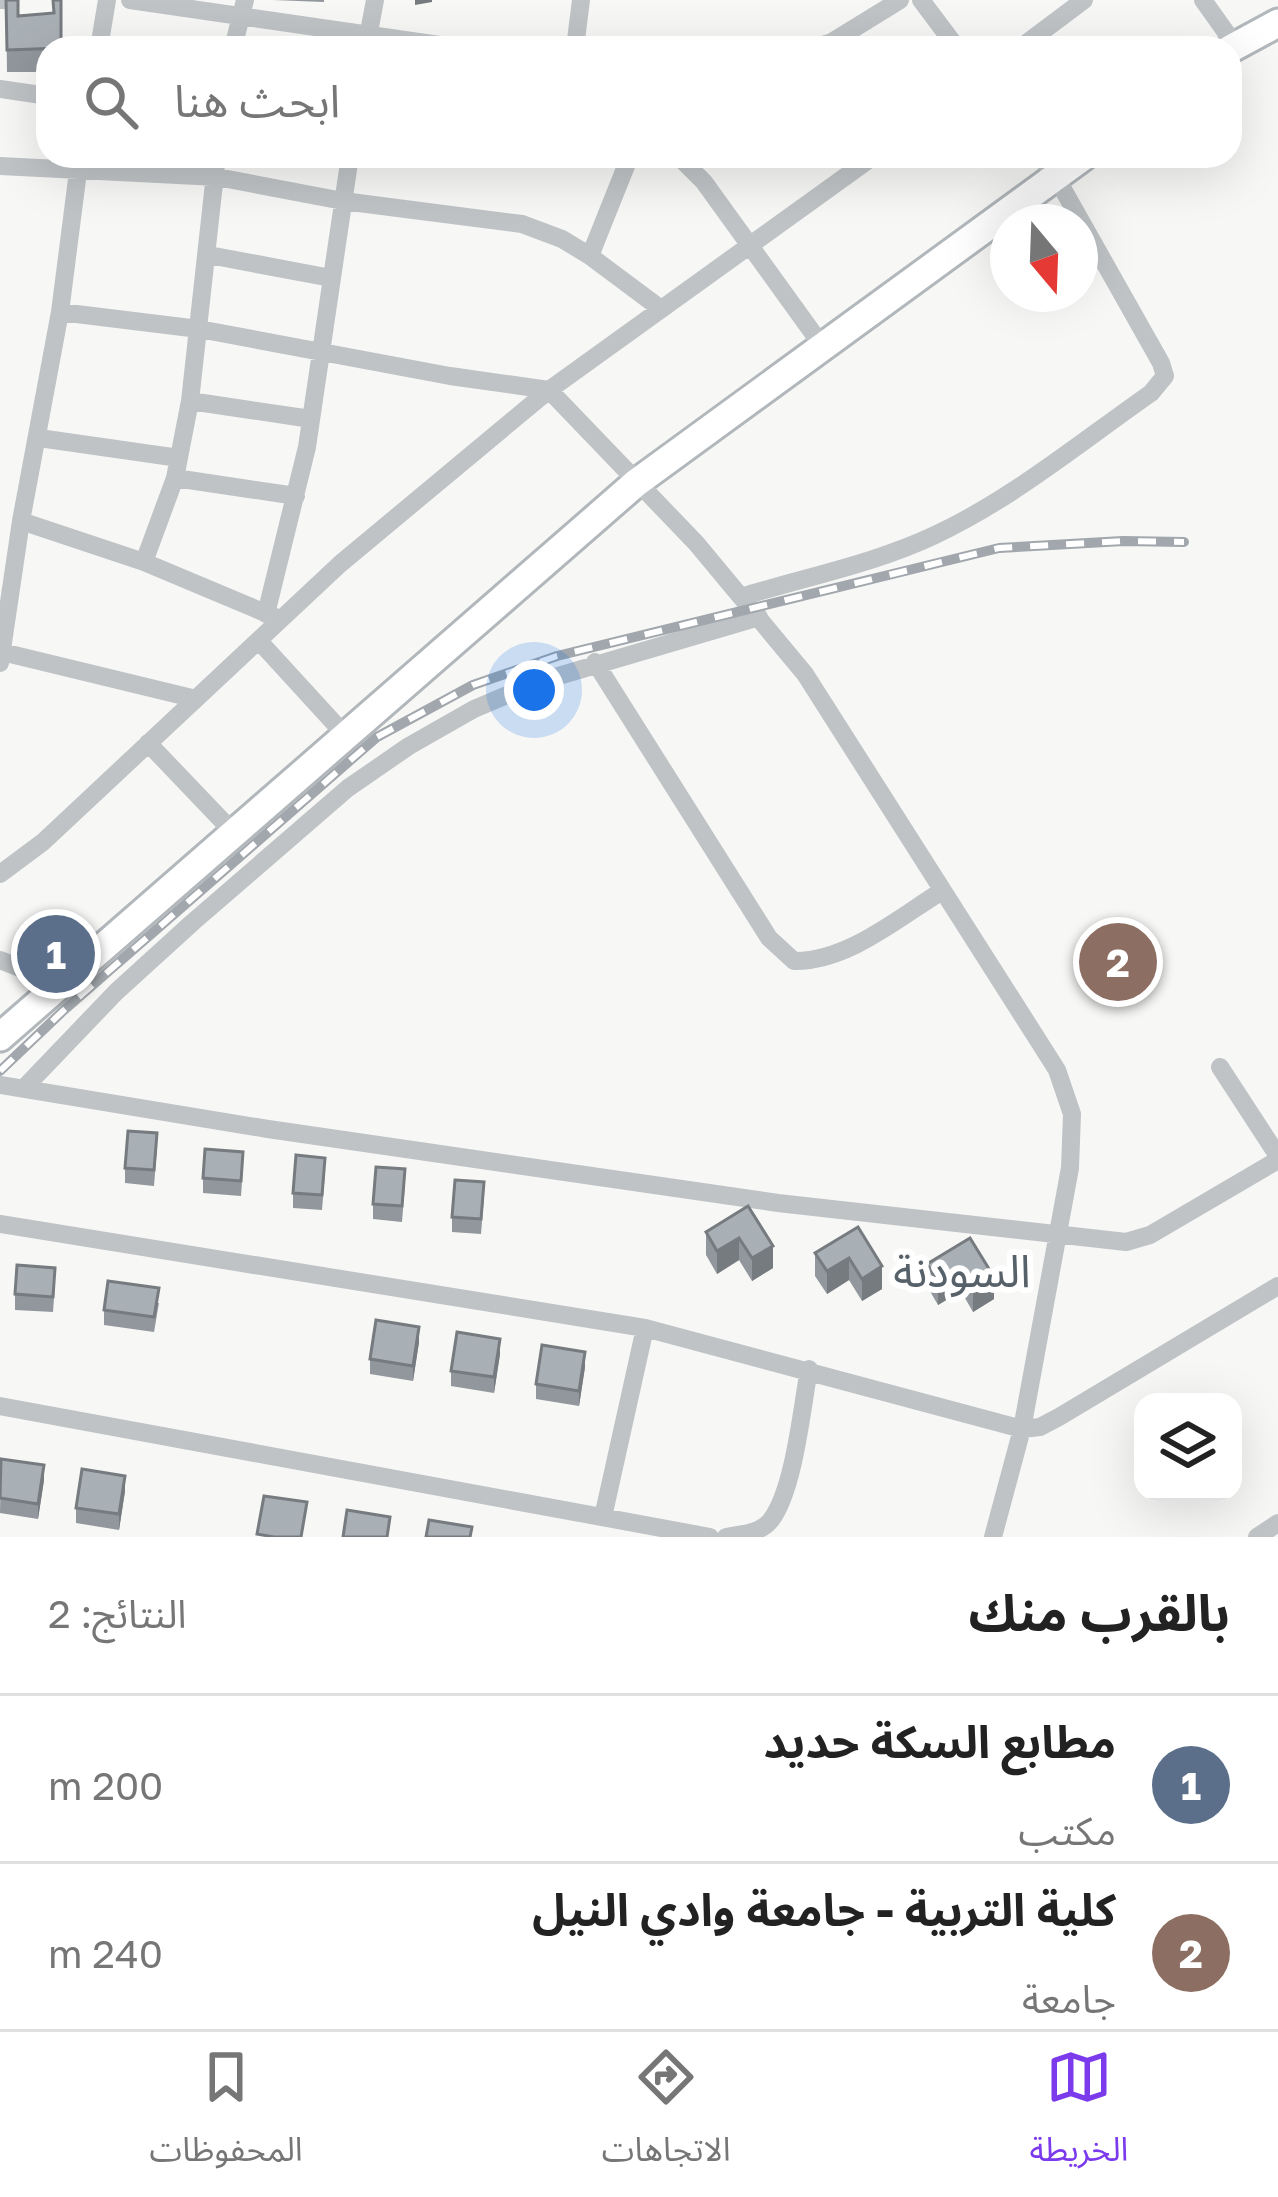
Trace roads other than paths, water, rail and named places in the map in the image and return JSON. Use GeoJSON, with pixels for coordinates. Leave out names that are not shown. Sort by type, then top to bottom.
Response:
{"type":"FeatureCollection","features":[{"type":"Feature","properties":{"kind":"street"},"geometry":{"type":"LineString","coordinates":[[0,0],[10,0]]}},
{"type":"Feature","properties":{"kind":"street"},"geometry":{"type":"LineString","coordinates":[[101,36],[107,0]]}},
{"type":"Feature","properties":{"kind":"street"},"geometry":{"type":"LineString","coordinates":[[130,0],[244,7],[343,36]]}},
{"type":"Feature","properties":{"kind":"street"},"geometry":{"type":"LineString","coordinates":[[368,36],[375,0]]}},
{"type":"Feature","properties":{"kind":"street"},"geometry":{"type":"LineString","coordinates":[[576,36],[581,0]]}},
{"type":"Feature","properties":{"kind":"street"},"geometry":{"type":"LineString","coordinates":[[842,36],[900,0]]}},
{"type":"Feature","properties":{"kind":"street"},"geometry":{"type":"LineString","coordinates":[[922,0],[948,36]]}},
{"type":"Feature","properties":{"kind":"street"},"geometry":{"type":"LineString","coordinates":[[1036,36],[1084,0]]}},
{"type":"Feature","properties":{"kind":"street"},"geometry":{"type":"LineString","coordinates":[[1203,0],[1226,36]]}},
{"type":"Feature","properties":{"kind":"street"},"geometry":{"type":"LineString","coordinates":[[1274,0],[1278,10]]}},
{"type":"Feature","properties":{"kind":"street"},"geometry":{"type":"LineString","coordinates":[[236,36],[244,7]]}},
{"type":"Feature","properties":{"kind":"street"},"geometry":{"type":"LineString","coordinates":[[1242,42],[1278,23]]}},
{"type":"Feature","properties":{"kind":"street"},"geometry":{"type":"LineString","coordinates":[[0,89],[36,94]]}},
{"type":"Feature","properties":{"kind":"street"},"geometry":{"type":"LineString","coordinates":[[0,166],[36,165]]}},
{"type":"Feature","properties":{"kind":"street"},"geometry":{"type":"LineString","coordinates":[[78,168],[60,312],[1,657],[192,698]]}},
{"type":"Feature","properties":{"kind":"street"},"geometry":{"type":"LineString","coordinates":[[121,168],[217,177],[343,201],[522,224],[590,256],[661,309]]}},
{"type":"Feature","properties":{"kind":"street"},"geometry":{"type":"LineString","coordinates":[[144,562],[177,468],[190,401],[217,168]]}},
{"type":"Feature","properties":{"kind":"street"},"geometry":{"type":"LineString","coordinates":[[0,874],[43,842],[192,698],[259,641],[273,616],[311,419],[348,168]]}},
{"type":"Feature","properties":{"kind":"street"},"geometry":{"type":"LineString","coordinates":[[590,256],[625,168]]}},
{"type":"Feature","properties":{"kind":"street"},"geometry":{"type":"LineString","coordinates":[[690,168],[823,346]]}},
{"type":"Feature","properties":{"kind":"street"},"geometry":{"type":"LineString","coordinates":[[273,616],[549,390],[858,168]]}},
{"type":"Feature","properties":{"kind":"street"},"geometry":{"type":"LineString","coordinates":[[1,1035],[637,483],[823,346],[1046,168]]}},
{"type":"Feature","properties":{"kind":"street"},"geometry":{"type":"LineString","coordinates":[[741,597],[932,537],[983,510],[1151,393],[1165,376],[1049,168]]}},
{"type":"Feature","properties":{"kind":"street"},"geometry":{"type":"LineString","coordinates":[[209,256],[332,278]]}},
{"type":"Feature","properties":{"kind":"street"},"geometry":{"type":"LineString","coordinates":[[60,312],[199,329],[549,390],[696,542],[806,674],[1057,1070],[1072,1114],[1070,1168],[1022,1429],[993,1537]]}},
{"type":"Feature","properties":{"kind":"street"},"geometry":{"type":"LineString","coordinates":[[190,401],[311,419]]}},
{"type":"Feature","properties":{"kind":"street"},"geometry":{"type":"LineString","coordinates":[[39,438],[296,496]]}},
{"type":"Feature","properties":{"kind":"street"},"geometry":{"type":"LineString","coordinates":[[21,521],[144,562],[273,616]]}},
{"type":"Feature","properties":{"kind":"street"},"geometry":{"type":"LineString","coordinates":[[25,1087],[116,992],[348,788],[410,746],[474,709],[595,662],[759,617]]}},
{"type":"Feature","properties":{"kind":"street"},"geometry":{"type":"LineString","coordinates":[[259,641],[346,736]]}},
{"type":"Feature","properties":{"kind":"street"},"geometry":{"type":"LineString","coordinates":[[595,662],[770,938],[794,961],[817,962],[847,949],[942,891]]}},
{"type":"Feature","properties":{"kind":"street"},"geometry":{"type":"LineString","coordinates":[[148,743],[234,833]]}},
{"type":"Feature","properties":{"kind":"street"},"geometry":{"type":"LineString","coordinates":[[0,960],[61,984]]}},
{"type":"Feature","properties":{"kind":"street"},"geometry":{"type":"LineString","coordinates":[[0,1085],[755,1200],[1126,1242],[1278,1158],[1220,1067]]}},
{"type":"Feature","properties":{"kind":"street"},"geometry":{"type":"LineString","coordinates":[[0,1224],[645,1328],[1022,1429],[1059,1418],[1278,1286]]}},
{"type":"Feature","properties":{"kind":"street"},"geometry":{"type":"LineString","coordinates":[[603,1517],[645,1328]]}},
{"type":"Feature","properties":{"kind":"street"},"geometry":{"type":"LineString","coordinates":[[726,1537],[753,1532],[771,1520],[791,1470],[809,1369]]}},
{"type":"Feature","properties":{"kind":"street"},"geometry":{"type":"LineString","coordinates":[[0,1406],[710,1537]]}},
{"type":"Feature","properties":{"kind":"street"},"geometry":{"type":"LineString","coordinates":[[1257,1537],[1278,1523]]}},
{"type":"Feature","properties":{"kind":"railway"},"geometry":{"type":"LineString","coordinates":[[0,1071],[377,737],[473,685],[557,656],[999,548],[1184,542]]}},
{"type":"Feature","properties":{"kind":"place","name":"مطابع السكة حديد"},"geometry":{"type":"Point","coordinates":[56,954]}},
{"type":"Feature","properties":{"kind":"place","name":"كلية التربية - جامعة وادي النيل"},"geometry":{"type":"Point","coordinates":[1118,962]}},
{"type":"Feature","properties":{"kind":"district","name":"السودنة"},"geometry":{"type":"Point","coordinates":[962,1271]}}]}
